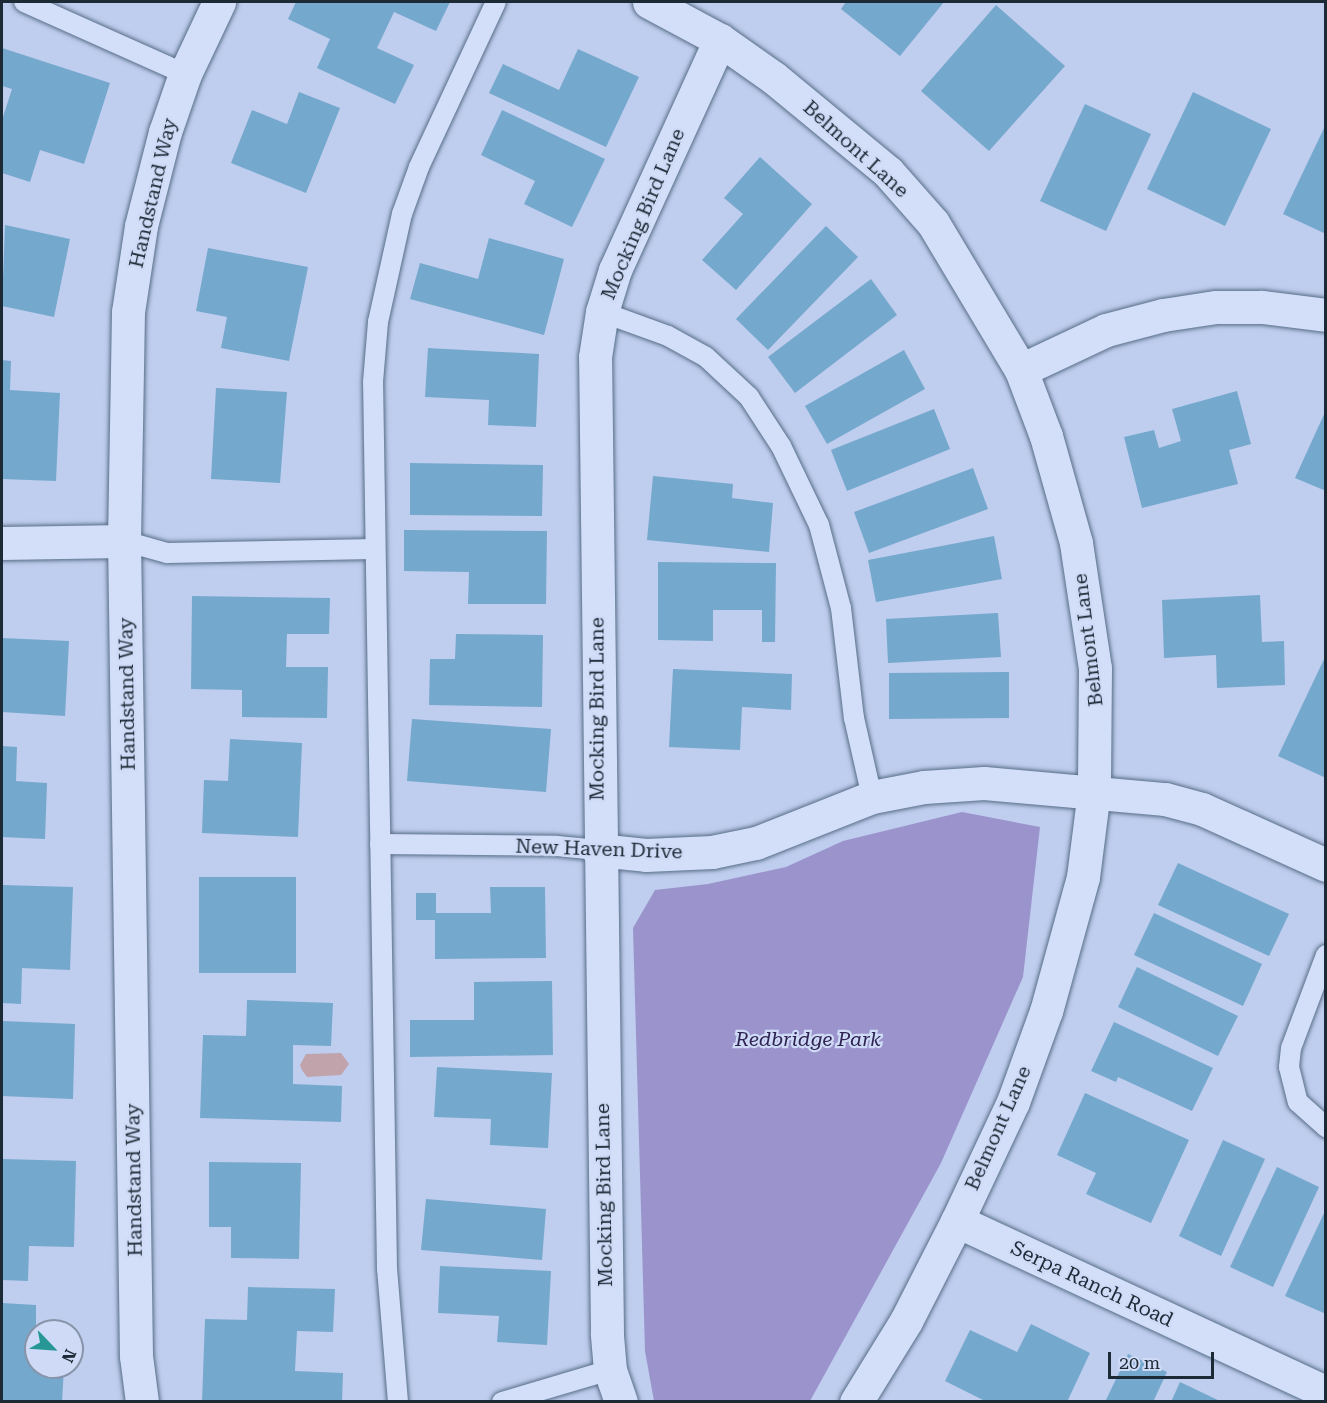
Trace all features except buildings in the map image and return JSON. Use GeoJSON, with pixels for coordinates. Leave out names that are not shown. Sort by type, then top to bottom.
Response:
{"type":"FeatureCollection","features":[{"type":"Feature","properties":{"kind":"street","name":"Handstand Way"},"geometry":{"type":"LineString","coordinates":[[142,1401],[136,1356],[124,541],[128,312],[141,226],[185,74],[219,2]]}},
{"type":"Feature","properties":{"kind":"street","name":"Belmont Lane"},"geometry":{"type":"LineString","coordinates":[[650,2],[720,40],[774,78],[888,172],[933,223],[1021,370],[1046,436],[1076,543],[1095,668],[1094,791],[1083,877],[1049,1001],[1013,1102],[957,1221],[906,1321],[856,1401]]}},
{"type":"Feature","properties":{"kind":"street","name":"Mocking Bird Lane"},"geometry":{"type":"LineString","coordinates":[[621,1401],[610,1370],[598,850],[595,357],[602,312],[615,270],[720,40]]}},
{"type":"Feature","properties":{"kind":"street"},"geometry":{"type":"LineString","coordinates":[[1021,370],[1106,330],[1163,315],[1216,307],[1262,307],[1326,315]]}},
{"type":"Feature","properties":{"kind":"street"},"geometry":{"type":"LineString","coordinates":[[2,543],[124,541]]}},
{"type":"Feature","properties":{"kind":"street","name":"New Haven Drive"},"geometry":{"type":"LineString","coordinates":[[598,850],[646,855],[734,848],[756,843],[872,797],[924,787],[984,783],[1166,799],[1202,809],[1326,865]]}},
{"type":"Feature","properties":{"kind":"street","name":"Serpa Ranch Road"},"geometry":{"type":"LineString","coordinates":[[957,1221],[1326,1392]]}},
{"type":"Feature","properties":{"kind":"lane"},"geometry":{"type":"LineString","coordinates":[[24,2],[185,74]]}},
{"type":"Feature","properties":{"kind":"lane"},"geometry":{"type":"LineString","coordinates":[[398,1401],[387,1269],[373,382],[378,322],[390,259],[419,167],[496,2]]}},
{"type":"Feature","properties":{"kind":"lane"},"geometry":{"type":"LineString","coordinates":[[602,312],[668,336],[706,357],[749,398],[781,446],[819,525],[841,608],[854,718],[872,797]]}},
{"type":"Feature","properties":{"kind":"lane"},"geometry":{"type":"LineString","coordinates":[[124,541],[167,553],[374,549]]}},
{"type":"Feature","properties":{"kind":"lane","name":"New Haven Drive"},"geometry":{"type":"LineString","coordinates":[[380,844],[557,846],[598,850]]}},
{"type":"Feature","properties":{"kind":"lane"},"geometry":{"type":"LineString","coordinates":[[1326,955],[1291,1048],[1289,1067],[1298,1102],[1326,1127]]}},
{"type":"Feature","properties":{"kind":"lane"},"geometry":{"type":"LineString","coordinates":[[502,1401],[610,1370]]}},
{"type":"Feature","properties":{"kind":"green space","name":"Redbridge Park"},"geometry":{"type":"Polygon","coordinates":[[[962,812],[1040,827],[1023,977],[941,1163],[810,1401],[654,1401],[645,1351],[633,928],[655,890],[708,884],[786,867],[843,841],[962,812]]]}},
{"type":"Feature","properties":{"kind":"shaded area"},"geometry":{"type":"Polygon","coordinates":[[[341,1053],[349,1064],[341,1075],[307,1077],[300,1065],[306,1054],[341,1053]]]}}]}
